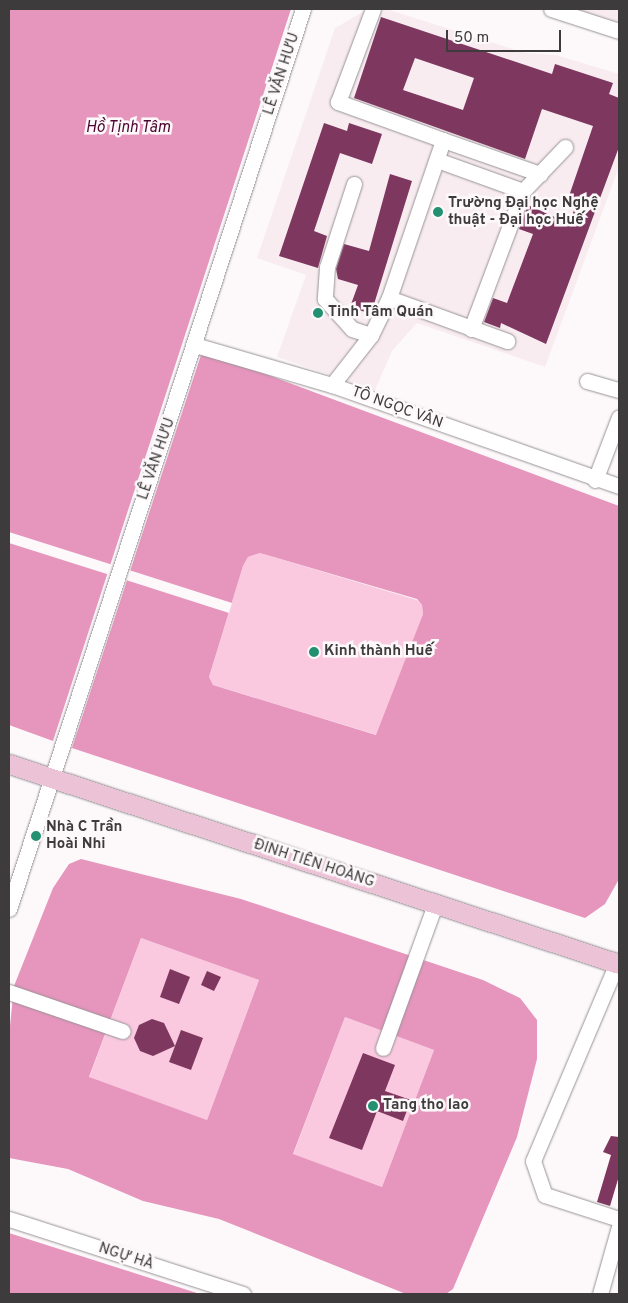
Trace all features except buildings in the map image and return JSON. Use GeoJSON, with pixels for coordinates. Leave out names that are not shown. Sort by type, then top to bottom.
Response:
{"type":"FeatureCollection","features":[{"type":"Feature","properties":{"kind":"main road","name":"ĐINH TIÊN HOÀNG"},"geometry":{"type":"LineString","coordinates":[[9,764],[618,964]]}},
{"type":"Feature","properties":{"kind":"street","name":"LÊ VĂN HƯU"},"geometry":{"type":"LineString","coordinates":[[9,909],[195,345],[303,9]]}},
{"type":"Feature","properties":{"kind":"street"},"geometry":{"type":"LineString","coordinates":[[373,9],[338,102],[540,174]]}},
{"type":"Feature","properties":{"kind":"street"},"geometry":{"type":"LineString","coordinates":[[551,9],[619,31]]}},
{"type":"Feature","properties":{"kind":"street"},"geometry":{"type":"LineString","coordinates":[[332,385],[372,334],[389,298],[443,140]]}},
{"type":"Feature","properties":{"kind":"street"},"geometry":{"type":"LineString","coordinates":[[471,329],[523,192],[565,147]]}},
{"type":"Feature","properties":{"kind":"street"},"geometry":{"type":"LineString","coordinates":[[436,160],[523,192]]}},
{"type":"Feature","properties":{"kind":"street"},"geometry":{"type":"LineString","coordinates":[[354,184],[327,267],[325,299],[352,329],[372,334]]}},
{"type":"Feature","properties":{"kind":"street"},"geometry":{"type":"LineString","coordinates":[[389,298],[507,341]]}},
{"type":"Feature","properties":{"kind":"street","name":"TÔ NGỌC VÂN"},"geometry":{"type":"LineString","coordinates":[[195,345],[332,385],[595,480],[619,486]]}},
{"type":"Feature","properties":{"kind":"street"},"geometry":{"type":"LineString","coordinates":[[586,380],[619,390]]}},
{"type":"Feature","properties":{"kind":"street"},"geometry":{"type":"LineString","coordinates":[[595,480],[619,417]]}},
{"type":"Feature","properties":{"kind":"street"},"geometry":{"type":"LineString","coordinates":[[385,1041],[418,946],[435,904]]}},
{"type":"Feature","properties":{"kind":"street"},"geometry":{"type":"LineString","coordinates":[[618,964],[533,1161],[545,1195],[619,1218]]}},
{"type":"Feature","properties":{"kind":"street"},"geometry":{"type":"LineString","coordinates":[[9,992],[122,1031]]}},
{"type":"Feature","properties":{"kind":"street","name":"NGỰ HÀ"},"geometry":{"type":"LineString","coordinates":[[9,1219],[244,1294]]}},
{"type":"Feature","properties":{"kind":"street"},"geometry":{"type":"LineString","coordinates":[[600,1294],[617,1245],[619,1227]]}},
{"type":"Feature","properties":{"kind":"shaded area","name":"Trường Đại học Nghệ thuật - Đại học Huế"},"geometry":{"type":"Polygon","coordinates":[[[368,9],[386,9],[525,53],[556,55],[619,74],[619,167],[545,367],[417,323],[392,351],[375,390],[277,357],[306,275],[257,258],[335,28],[368,9]]]}},
{"type":"Feature","properties":{"kind":"shaded area"},"geometry":{"type":"Polygon","coordinates":[[[574,9],[619,9],[619,24],[574,9]]]}},
{"type":"Feature","properties":{"kind":"shaded area"},"geometry":{"type":"Polygon","coordinates":[[[260,553],[417,600],[422,605],[423,614],[377,735],[213,685],[209,677],[243,566],[248,557],[260,553]]]}},
{"type":"Feature","properties":{"kind":"shaded area"},"geometry":{"type":"Polygon","coordinates":[[[141,938],[259,980],[207,1120],[89,1078],[141,938]]]}},
{"type":"Feature","properties":{"kind":"shaded area"},"geometry":{"type":"Polygon","coordinates":[[[345,1017],[434,1050],[382,1187],[293,1155],[345,1017]]]}},
{"type":"Feature","properties":{"kind":"water","name":"Hồ Tịnh Tâm"},"geometry":{"type":"Polygon","coordinates":[[[9,9],[291,9],[53,741],[9,725],[9,9]]]}},
{"type":"Feature","properties":{"kind":"water"},"geometry":{"type":"Polygon","coordinates":[[[201,355],[252,369],[619,506],[619,879],[605,904],[585,918],[72,748],[201,355]],[[260,553],[248,557],[243,566],[209,677],[213,685],[376,735],[423,614],[422,605],[417,599],[260,553]]]}},
{"type":"Feature","properties":{"kind":"water"},"geometry":{"type":"Polygon","coordinates":[[[81,859],[241,899],[483,980],[520,998],[537,1020],[537,1059],[517,1137],[453,1289],[446,1294],[406,1294],[219,1219],[143,1201],[68,1169],[9,1158],[9,1036],[14,986],[53,888],[69,864],[81,859]],[[141,938],[89,1077],[207,1120],[259,980],[141,938]],[[345,1017],[293,1154],[382,1187],[434,1050],[345,1017]]]}},
{"type":"Feature","properties":{"kind":"water"},"geometry":{"type":"Polygon","coordinates":[[[9,1233],[200,1294],[9,1294],[9,1233]]]}},
{"type":"Feature","properties":{"kind":"pier"},"geometry":{"type":"Polygon","coordinates":[[[9,532],[113,565],[110,575],[9,543],[9,532]]]}},
{"type":"Feature","properties":{"kind":"pier"},"geometry":{"type":"Polygon","coordinates":[[[129,570],[232,603],[229,613],[126,580],[129,570]]]}},
{"type":"Feature","properties":{"kind":"place","name":"Trường Đại học Nghệ thuật - Đại học Huế"},"geometry":{"type":"Point","coordinates":[438,212]}},
{"type":"Feature","properties":{"kind":"place","name":"Tinh Tâm Quán"},"geometry":{"type":"Point","coordinates":[318,313]}},
{"type":"Feature","properties":{"kind":"place","name":"Kinh thành Huế"},"geometry":{"type":"Point","coordinates":[314,652]}},
{"type":"Feature","properties":{"kind":"place","name":"Nhà C Trần Hoài Nhi"},"geometry":{"type":"Point","coordinates":[36,836]}},
{"type":"Feature","properties":{"kind":"place","name":"Tang tho lao"},"geometry":{"type":"Point","coordinates":[373,1106]}}]}
